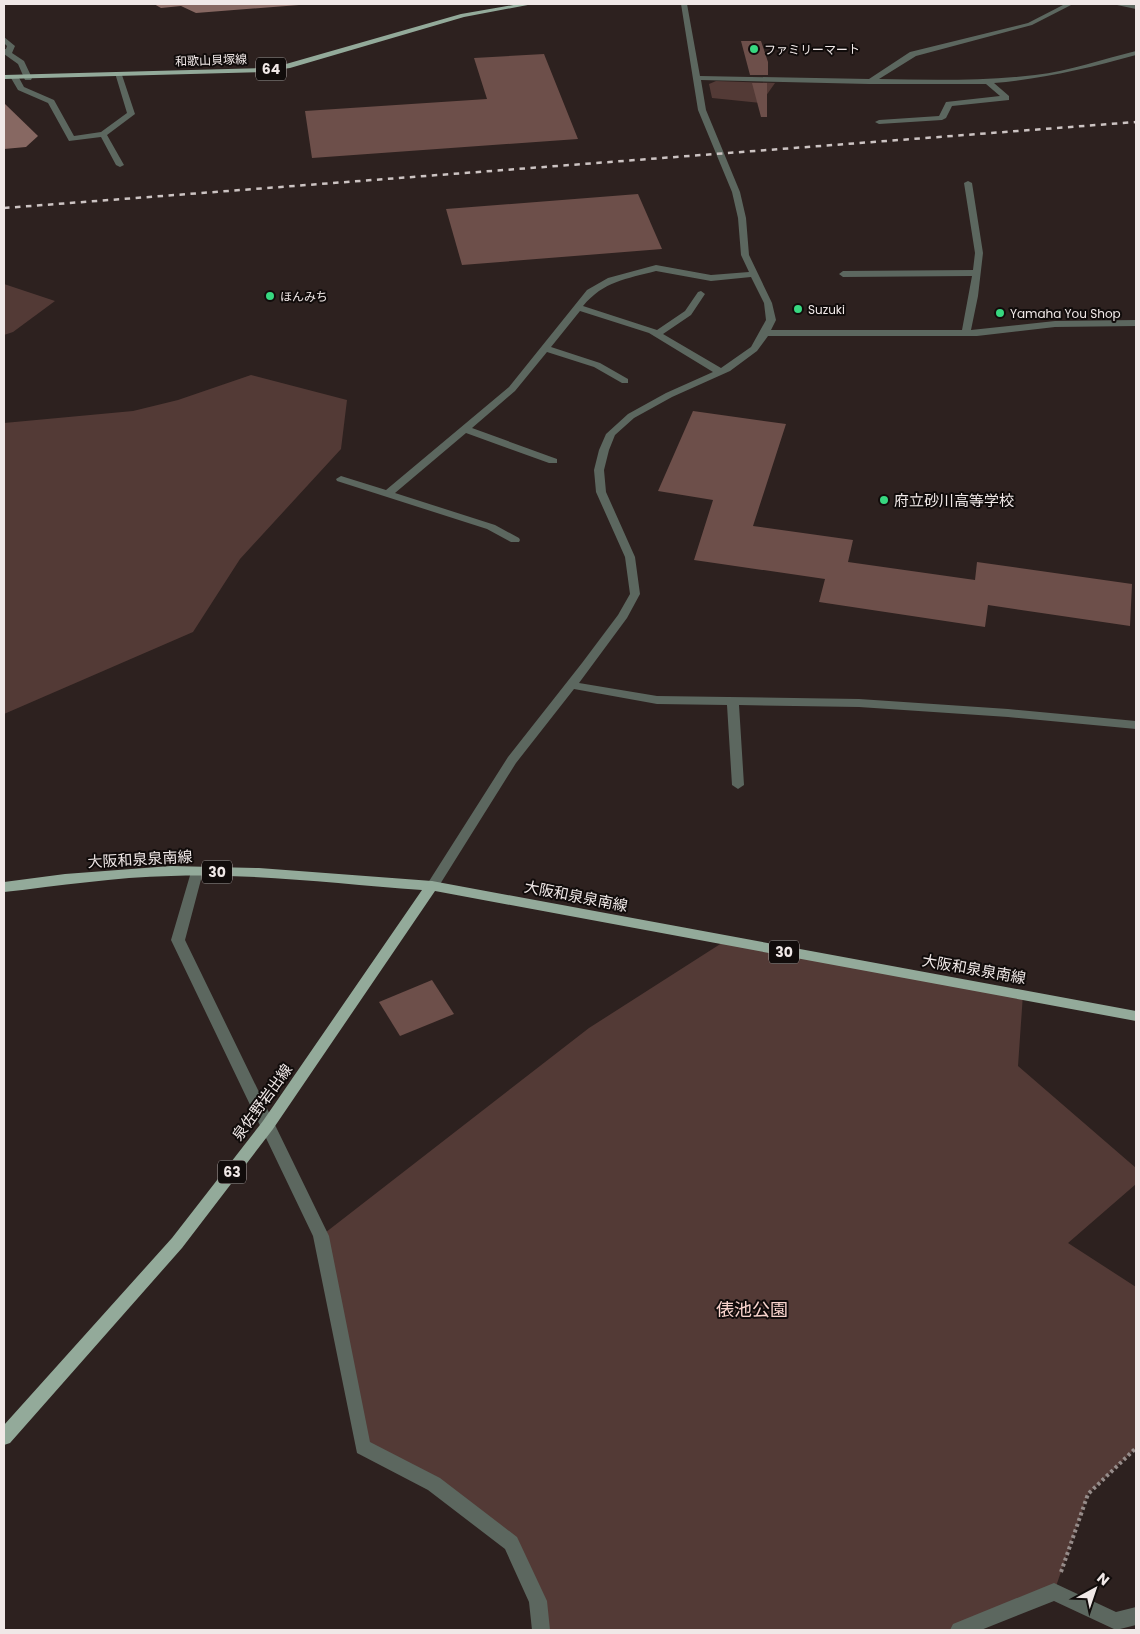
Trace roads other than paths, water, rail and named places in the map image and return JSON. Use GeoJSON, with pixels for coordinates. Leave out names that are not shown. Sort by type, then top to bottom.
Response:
{"type":"FeatureCollection","features":[{"type":"Feature","properties":{"kind":"main road","name":"和歌山貝塚線"},"geometry":{"type":"LineString","coordinates":[[4,77],[28,78],[262,70],[287,66],[463,15],[530,4]]}},
{"type":"Feature","properties":{"kind":"main road","name":"大阪和泉泉南線"},"geometry":{"type":"LineString","coordinates":[[4,887],[75,878],[171,871],[258,873],[432,886],[1136,1016]]}},
{"type":"Feature","properties":{"kind":"main road","name":"泉佐野岩出線"},"geometry":{"type":"LineString","coordinates":[[4,1437],[177,1243],[268,1125],[432,886]]}},
{"type":"Feature","properties":{"kind":"street"},"geometry":{"type":"LineString","coordinates":[[432,886],[512,760],[623,616],[635,594],[630,557],[601,492],[599,470],[604,450],[611,434],[631,416],[661,399],[727,369],[754,348],[765,333],[771,320],[768,303],[745,255],[742,218],[736,192],[702,110],[684,4]]}},
{"type":"Feature","properties":{"kind":"street"},"geometry":{"type":"LineString","coordinates":[[869,82],[913,54],[1030,24],[1070,4]]}},
{"type":"Feature","properties":{"kind":"street"},"geometry":{"type":"LineString","coordinates":[[1119,4],[1136,6]]}},
{"type":"Feature","properties":{"kind":"street"},"geometry":{"type":"LineString","coordinates":[[4,39],[11,46],[6,52],[21,62],[28,78]]}},
{"type":"Feature","properties":{"kind":"street"},"geometry":{"type":"LineString","coordinates":[[697,78],[869,82],[988,82],[1037,77],[1082,68],[1136,53]]}},
{"type":"Feature","properties":{"kind":"street"},"geometry":{"type":"LineString","coordinates":[[15,78],[21,88],[51,102],[72,139],[103,134],[131,114],[118,75]]}},
{"type":"Feature","properties":{"kind":"street"},"geometry":{"type":"LineString","coordinates":[[879,122],[942,118],[950,104],[1006,98],[988,82]]}},
{"type":"Feature","properties":{"kind":"street"},"geometry":{"type":"LineString","coordinates":[[103,134],[120,165]]}},
{"type":"Feature","properties":{"kind":"street"},"geometry":{"type":"LineString","coordinates":[[966,333],[974,296],[979,253],[968,183]]}},
{"type":"Feature","properties":{"kind":"street"},"geometry":{"type":"LineString","coordinates":[[388,494],[512,389],[590,292],[610,280],[656,268],[711,278],[753,274]]}},
{"type":"Feature","properties":{"kind":"street"},"geometry":{"type":"LineString","coordinates":[[844,274],[977,274]]}},
{"type":"Feature","properties":{"kind":"street"},"geometry":{"type":"LineString","coordinates":[[657,334],[688,313],[700,294]]}},
{"type":"Feature","properties":{"kind":"street"},"geometry":{"type":"LineString","coordinates":[[577,307],[657,334],[720,372]]}},
{"type":"Feature","properties":{"kind":"street"},"geometry":{"type":"LineString","coordinates":[[765,333],[966,333],[1055,324],[1136,323]]}},
{"type":"Feature","properties":{"kind":"street"},"geometry":{"type":"LineString","coordinates":[[545,348],[597,365],[625,381]]}},
{"type":"Feature","properties":{"kind":"street"},"geometry":{"type":"LineString","coordinates":[[465,429],[553,461]]}},
{"type":"Feature","properties":{"kind":"street"},"geometry":{"type":"LineString","coordinates":[[341,479],[491,527],[514,540]]}},
{"type":"Feature","properties":{"kind":"street"},"geometry":{"type":"LineString","coordinates":[[571,685],[657,700],[859,703],[1008,713],[1136,725]]}},
{"type":"Feature","properties":{"kind":"street"},"geometry":{"type":"LineString","coordinates":[[733,701],[738,785]]}},
{"type":"Feature","properties":{"kind":"street"},"geometry":{"type":"LineString","coordinates":[[197,872],[178,940],[321,1236],[363,1447],[434,1484],[510,1543],[538,1601],[541,1630]]}},
{"type":"Feature","properties":{"kind":"street"},"geometry":{"type":"LineString","coordinates":[[959,1630],[1054,1592],[1116,1622],[1136,1616]]}},
{"type":"Feature","properties":{"kind":"railway"},"geometry":{"type":"LineString","coordinates":[[4,208],[1136,122]]}},
{"type":"Feature","properties":{"kind":"place","name":"ファミリーマート"},"geometry":{"type":"Point","coordinates":[754,49]}},
{"type":"Feature","properties":{"kind":"place","name":"ほんみち"},"geometry":{"type":"Point","coordinates":[270,296]}},
{"type":"Feature","properties":{"kind":"place","name":"Suzuki"},"geometry":{"type":"Point","coordinates":[798,309]}},
{"type":"Feature","properties":{"kind":"place","name":"Yamaha You Shop"},"geometry":{"type":"Point","coordinates":[1000,313]}},
{"type":"Feature","properties":{"kind":"place","name":"府立砂川高等学校"},"geometry":{"type":"Point","coordinates":[884,500]}},
{"type":"Feature","properties":{"kind":"park label","name":"俵池公園"},"geometry":{"type":"Point","coordinates":[752,1309]}}]}
